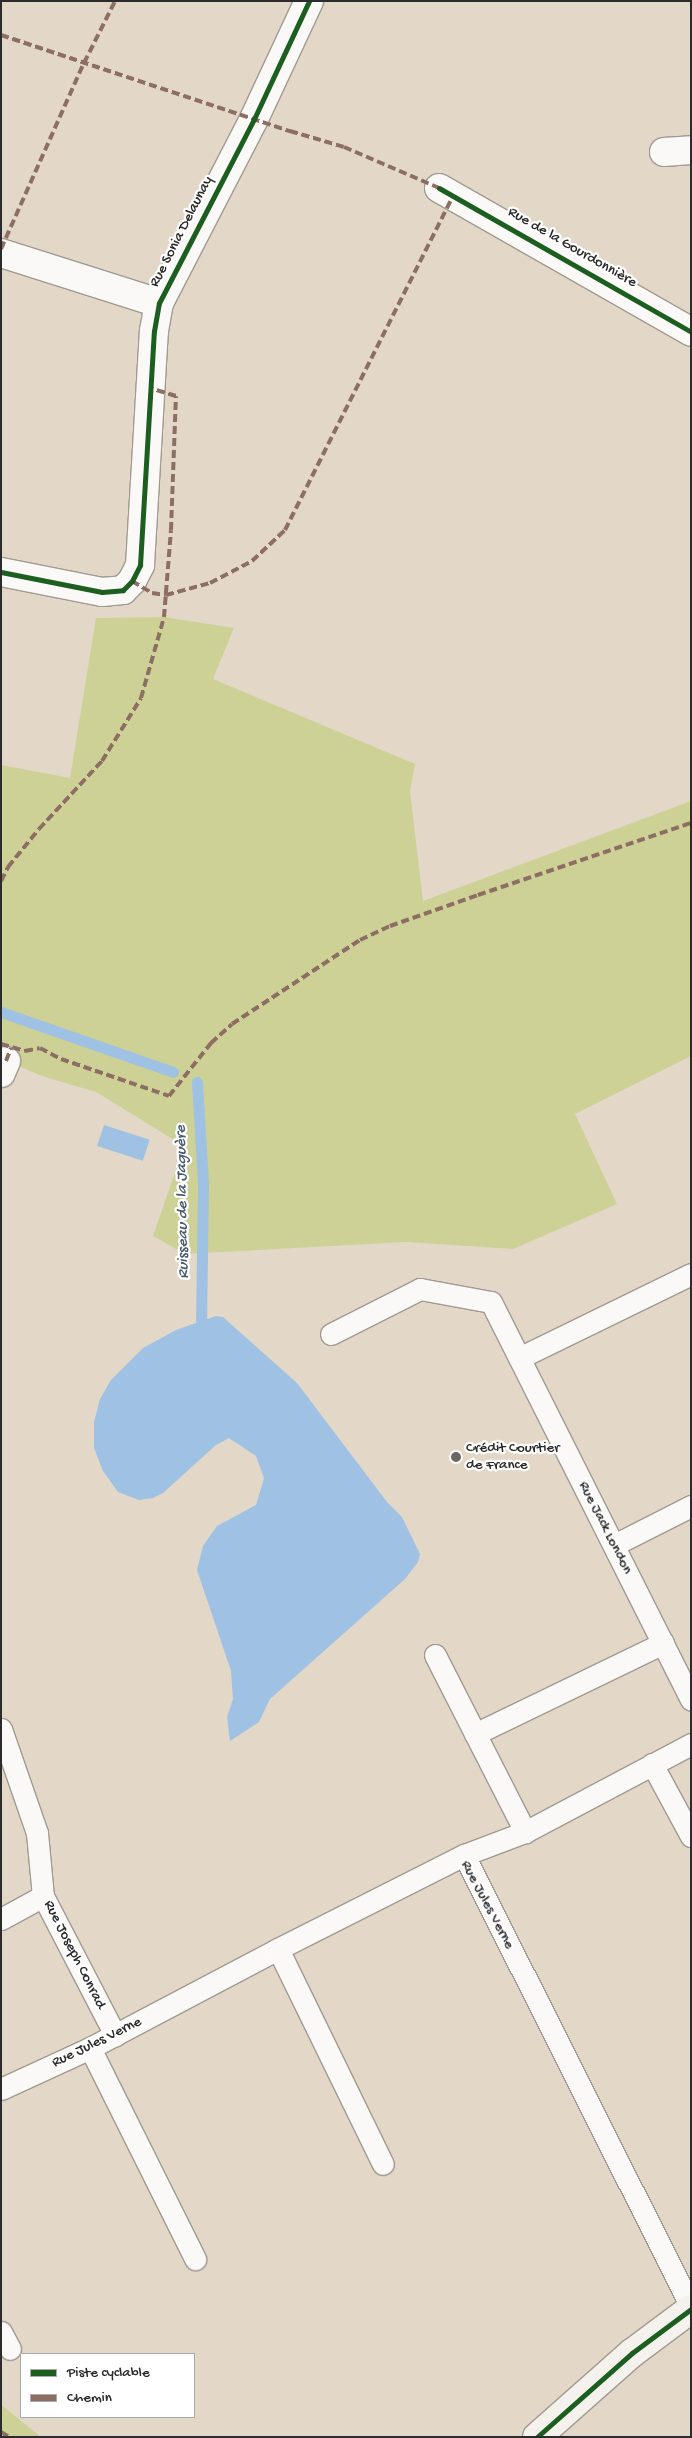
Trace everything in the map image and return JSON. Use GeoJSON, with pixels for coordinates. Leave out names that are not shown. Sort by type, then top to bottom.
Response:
{"type":"FeatureCollection","features":[{"type":"Feature","properties":{"kind":"street","name":"Rue Sonia Delaunay"},"geometry":{"type":"LineString","coordinates":[[1,572],[102,592],[123,590],[132,581],[140,565],[154,331],[159,303],[254,119],[309,1]]}},
{"type":"Feature","properties":{"kind":"street"},"geometry":{"type":"LineString","coordinates":[[664,152],[691,150]]}},
{"type":"Feature","properties":{"kind":"street","name":"Rue de la Gourdonnière"},"geometry":{"type":"LineString","coordinates":[[439,188],[691,332]]}},
{"type":"Feature","properties":{"kind":"street"},"geometry":{"type":"LineString","coordinates":[[1,253],[159,303]]}},
{"type":"Feature","properties":{"kind":"street"},"geometry":{"type":"LineString","coordinates":[[537,2437],[632,2353],[691,2308]]}},
{"type":"Feature","properties":{"kind":"lane"},"geometry":{"type":"LineString","coordinates":[[519,1358],[691,1274]]}},
{"type":"Feature","properties":{"kind":"lane","name":"Rue Jack London"},"geometry":{"type":"LineString","coordinates":[[331,1334],[420,1290],[491,1302],[691,1699]]}},
{"type":"Feature","properties":{"kind":"lane"},"geometry":{"type":"LineString","coordinates":[[614,1545],[691,1506]]}},
{"type":"Feature","properties":{"kind":"lane"},"geometry":{"type":"LineString","coordinates":[[475,1734],[663,1643]]}},
{"type":"Feature","properties":{"kind":"lane"},"geometry":{"type":"LineString","coordinates":[[435,1655],[525,1832]]}},
{"type":"Feature","properties":{"kind":"lane","name":"Rue Joseph Conrad"},"geometry":{"type":"LineString","coordinates":[[1,1729],[37,1834],[43,1896],[115,2035]]}},
{"type":"Feature","properties":{"kind":"lane"},"geometry":{"type":"LineString","coordinates":[[464,1856],[525,1832],[691,1744]]}},
{"type":"Feature","properties":{"kind":"lane"},"geometry":{"type":"LineString","coordinates":[[652,1764],[691,1836]]}},
{"type":"Feature","properties":{"kind":"lane","name":"Rue Jules Verne"},"geometry":{"type":"LineString","coordinates":[[1,2089],[90,2048],[278,1949],[464,1856],[691,2308]]}},
{"type":"Feature","properties":{"kind":"lane"},"geometry":{"type":"LineString","coordinates":[[1,1920],[43,1896]]}},
{"type":"Feature","properties":{"kind":"lane"},"geometry":{"type":"LineString","coordinates":[[278,1949],[383,2164]]}},
{"type":"Feature","properties":{"kind":"lane"},"geometry":{"type":"LineString","coordinates":[[90,2048],[195,2259]]}},
{"type":"Feature","properties":{"kind":"green space"},"geometry":{"type":"Polygon","coordinates":[[[164,617],[234,628],[213,679],[415,764],[410,791],[423,901],[691,801],[691,1056],[575,1114],[617,1204],[513,1249],[406,1242],[185,1254],[153,1236],[184,1146],[96,1092],[45,1077],[1,1059],[1,765],[70,778],[96,618],[164,617]]]}},
{"type":"Feature","properties":{"kind":"green space"},"geometry":{"type":"Polygon","coordinates":[[[1,2404],[3,2406],[41,2437],[1,2437],[1,2404]]]}},
{"type":"Feature","properties":{"kind":"water"},"geometry":{"type":"Polygon","coordinates":[[[104,1125],[150,1140],[143,1161],[97,1146],[104,1125]]]}},
{"type":"Feature","properties":{"kind":"water"},"geometry":{"type":"Polygon","coordinates":[[[216,1316],[223,1317],[297,1383],[387,1502],[402,1517],[420,1554],[418,1562],[405,1579],[270,1699],[259,1722],[230,1741],[227,1717],[233,1699],[231,1671],[197,1570],[203,1546],[217,1526],[256,1505],[264,1478],[256,1456],[229,1438],[216,1445],[163,1493],[153,1498],[139,1500],[118,1492],[103,1471],[94,1448],[94,1422],[100,1399],[111,1380],[143,1348],[176,1330],[216,1316]]]}},
{"type":"Feature","properties":{"kind":"waterway","name":"Ruisseau de la Jaguère"},"geometry":{"type":"LineString","coordinates":[[1,1012],[173,1072]]}},
{"type":"Feature","properties":{"kind":"waterway","name":"Ruisseau de la Jaguère"},"geometry":{"type":"LineString","coordinates":[[197,1082],[203,1184],[201,1321]]}},
{"type":"Feature","properties":{"kind":"marked path"},"geometry":{"type":"LineString","coordinates":[[1,249],[84,63],[115,1]]}},
{"type":"Feature","properties":{"kind":"marked path"},"geometry":{"type":"LineString","coordinates":[[1,35],[290,131],[344,147],[439,188]]}},
{"type":"Feature","properties":{"kind":"marked path"},"geometry":{"type":"LineString","coordinates":[[132,581],[152,593],[166,595],[210,583],[252,561],[285,530],[453,196]]}},
{"type":"Feature","properties":{"kind":"marked path"},"geometry":{"type":"LineString","coordinates":[[1,881],[8,867],[39,829],[102,761],[141,698],[164,617],[171,530],[176,396],[150,388]]}},
{"type":"Feature","properties":{"kind":"marked path"},"geometry":{"type":"LineString","coordinates":[[1,1044],[25,1051],[40,1048],[61,1059],[169,1096],[211,1043],[232,1024],[360,940],[390,926],[691,823]]}},
{"type":"Feature","properties":{"kind":"marked path"},"geometry":{"type":"LineString","coordinates":[[6,1061],[11,1048]]}},
{"type":"Feature","properties":{"kind":"marked path"},"geometry":{"type":"LineString","coordinates":[[1,2432],[9,2437]]}},
{"type":"Feature","properties":{"kind":"cycle path"},"geometry":{"type":"LineString","coordinates":[[1,572],[102,592],[123,590],[132,581],[140,565],[154,331],[159,303],[254,119],[309,1]]}},
{"type":"Feature","properties":{"kind":"cycle path"},"geometry":{"type":"LineString","coordinates":[[439,188],[691,332]]}},
{"type":"Feature","properties":{"kind":"cycle path"},"geometry":{"type":"LineString","coordinates":[[537,2437],[632,2353],[691,2309]]}},
{"type":"Feature","properties":{"kind":"place","name":"Crédit Courtier de France"},"geometry":{"type":"Point","coordinates":[456,1457]}}]}
